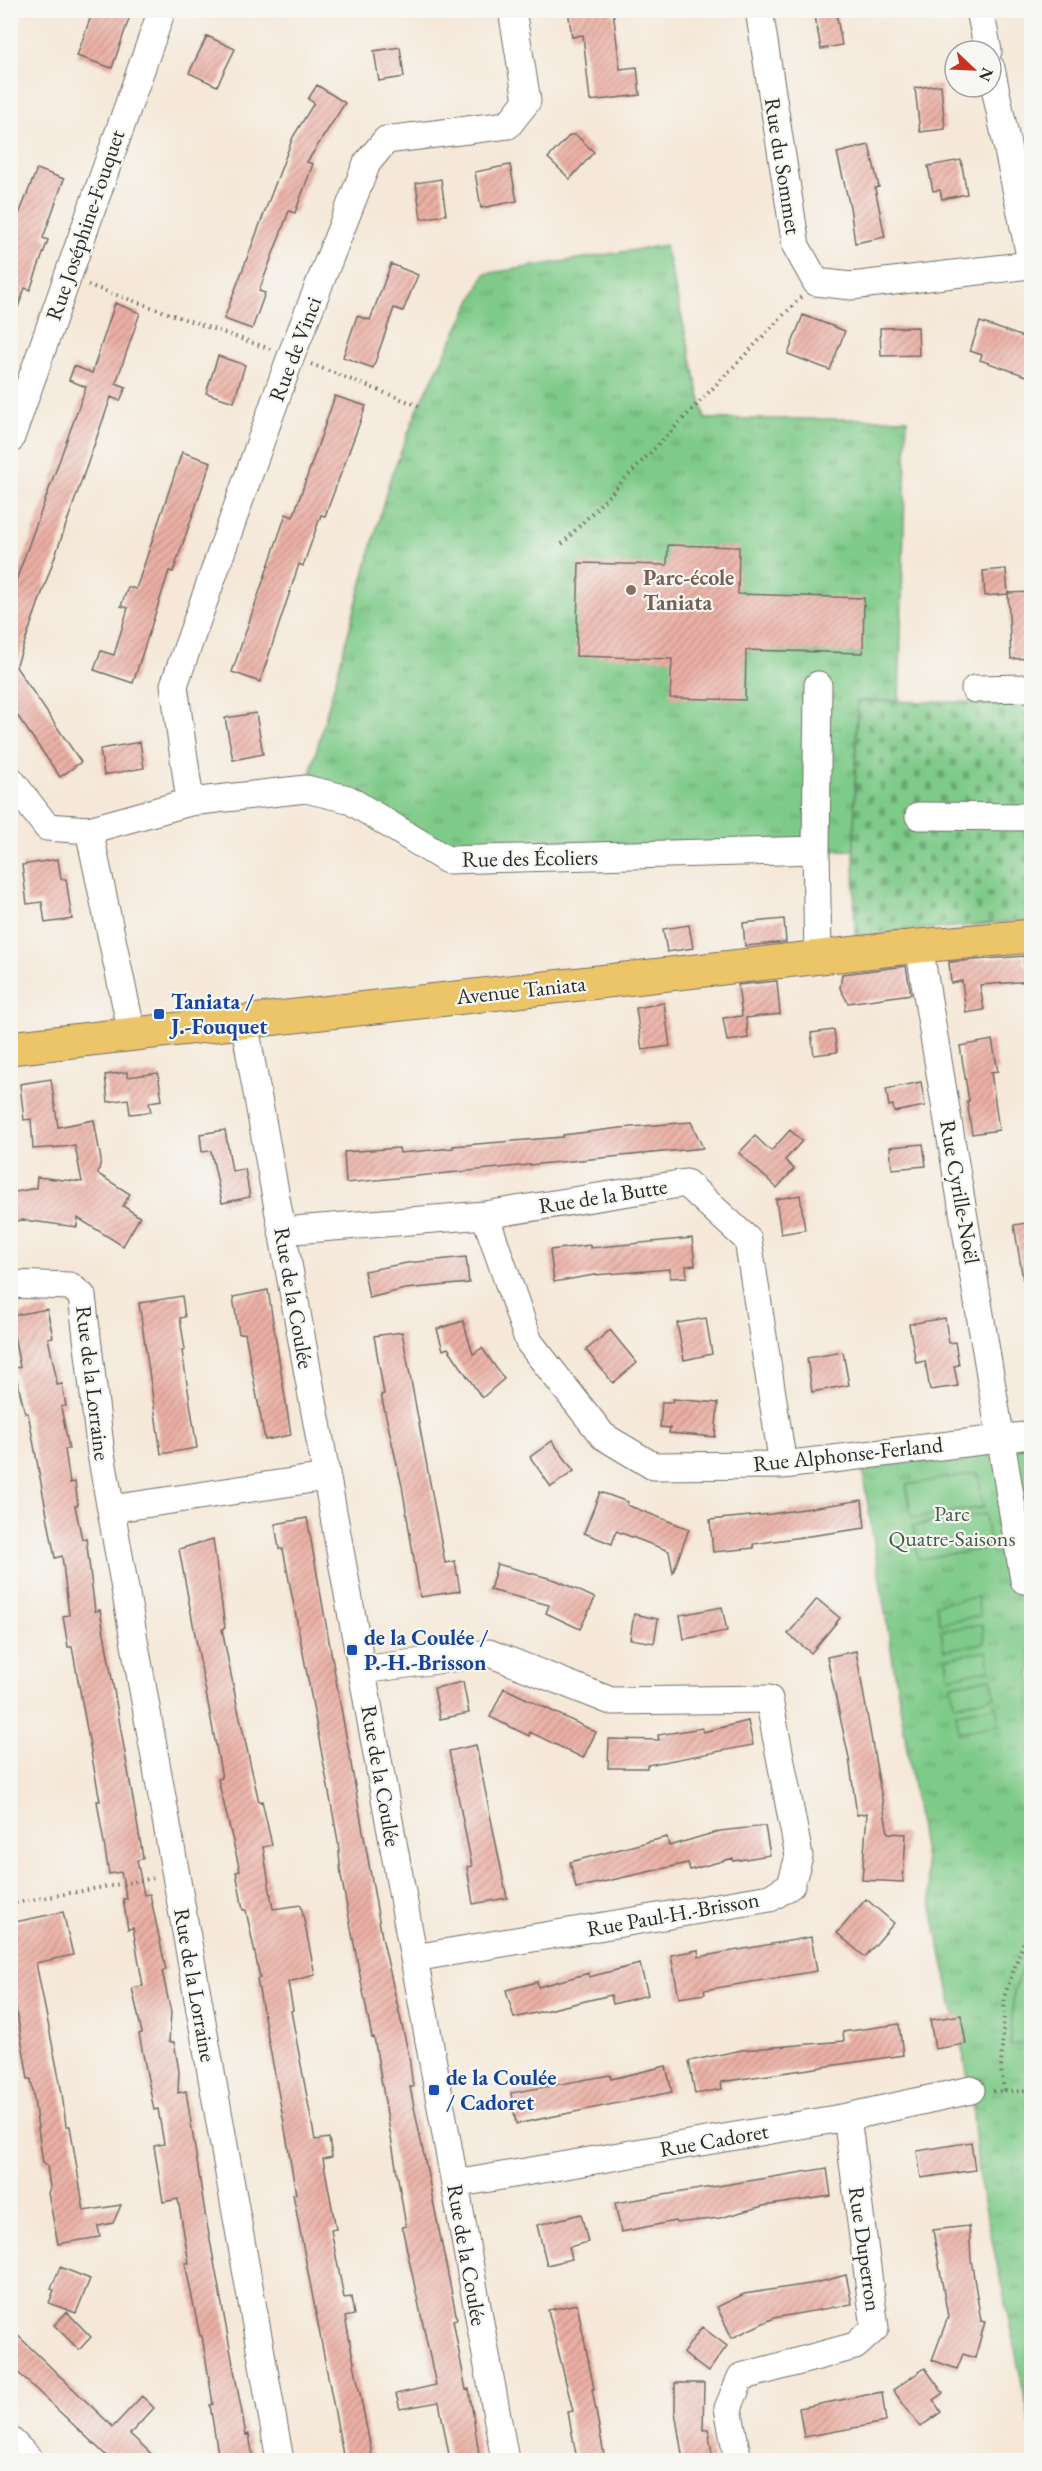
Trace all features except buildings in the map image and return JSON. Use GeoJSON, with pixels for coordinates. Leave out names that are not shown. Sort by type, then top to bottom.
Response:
{"type":"FeatureCollection","features":[{"type":"Feature","properties":{"kind":"main road","name":"Avenue Taniata"},"geometry":{"type":"LineString","coordinates":[[10,1048],[818,957],[1032,936]]}},
{"type":"Feature","properties":{"kind":"street","name":"Rue Joséphine-Fouquet"},"geometry":{"type":"LineString","coordinates":[[10,440],[162,10]]}},
{"type":"Feature","properties":{"kind":"street","name":"Rue de Vinci"},"geometry":{"type":"LineString","coordinates":[[190,802],[174,685],[291,356],[367,163],[386,140],[508,126],[527,101],[512,10]]}},
{"type":"Feature","properties":{"kind":"street","name":"Rue du Sommet"},"geometry":{"type":"LineString","coordinates":[[759,10],[796,246],[816,282]]}},
{"type":"Feature","properties":{"kind":"street"},"geometry":{"type":"LineString","coordinates":[[980,10],[986,39]]}},
{"type":"Feature","properties":{"kind":"street"},"geometry":{"type":"LineString","coordinates":[[816,282],[851,286],[1031,265],[997,99]]}},
{"type":"Feature","properties":{"kind":"street"},"geometry":{"type":"LineString","coordinates":[[818,686],[816,850],[818,957]]}},
{"type":"Feature","properties":{"kind":"street"},"geometry":{"type":"LineString","coordinates":[[975,689],[1032,688]]}},
{"type":"Feature","properties":{"kind":"street"},"geometry":{"type":"LineString","coordinates":[[10,779],[47,827],[89,830],[132,1034]]}},
{"type":"Feature","properties":{"kind":"street","name":"Rue des Écoliers"},"geometry":{"type":"LineString","coordinates":[[89,830],[190,802],[306,789],[348,799],[447,860],[816,850]]}},
{"type":"Feature","properties":{"kind":"street"},"geometry":{"type":"LineString","coordinates":[[919,816],[1032,817]]}},
{"type":"Feature","properties":{"kind":"street","name":"Rue Cyrille-Noël"},"geometry":{"type":"LineString","coordinates":[[919,946],[1024,1580]]}},
{"type":"Feature","properties":{"kind":"street","name":"Rue de la Coulée"},"geometry":{"type":"LineString","coordinates":[[244,1021],[505,2460]]}},
{"type":"Feature","properties":{"kind":"street","name":"Rue de la Butte"},"geometry":{"type":"LineString","coordinates":[[282,1231],[485,1215],[686,1183],[748,1240],[783,1465]]}},
{"type":"Feature","properties":{"kind":"street","name":"Rue Alphonse-Ferland"},"geometry":{"type":"LineString","coordinates":[[485,1215],[529,1342],[603,1437],[653,1466],[783,1465],[1032,1435]]}},
{"type":"Feature","properties":{"kind":"street","name":"Rue de la Lorraine"},"geometry":{"type":"LineString","coordinates":[[10,1284],[70,1286],[82,1296],[101,1454],[280,2460]]}},
{"type":"Feature","properties":{"kind":"street"},"geometry":{"type":"LineString","coordinates":[[111,1509],[326,1477]]}},
{"type":"Feature","properties":{"kind":"street","name":"Rue Paul-H.-Brisson"},"geometry":{"type":"LineString","coordinates":[[362,1670],[489,1653],[611,1701],[769,1699],[799,1856],[791,1885],[770,1898],[414,1958]]}},
{"type":"Feature","properties":{"kind":"street","name":"Rue Cadoret"},"geometry":{"type":"LineString","coordinates":[[455,2184],[847,2117],[971,2090]]}},
{"type":"Feature","properties":{"kind":"street","name":"Rue Duperron"},"geometry":{"type":"LineString","coordinates":[[738,2460],[728,2408],[741,2377],[855,2346],[875,2328],[847,2117]]}},
{"type":"Feature","properties":{"kind":"street"},"geometry":{"type":"LineString","coordinates":[[10,2440],[30,2460]]}},
{"type":"Feature","properties":{"kind":"path"},"geometry":{"type":"LineString","coordinates":[[67,277],[291,356],[419,406]]}},
{"type":"Feature","properties":{"kind":"path"},"geometry":{"type":"LineString","coordinates":[[561,544],[816,282]]}},
{"type":"Feature","properties":{"kind":"path"},"geometry":{"type":"LineString","coordinates":[[10,1904],[176,1874]]}},
{"type":"Feature","properties":{"kind":"path"},"geometry":{"type":"LineString","coordinates":[[1004,2091],[1001,2068],[1005,1994],[1032,1919]]}},
{"type":"Feature","properties":{"kind":"path"},"geometry":{"type":"LineString","coordinates":[[971,2090],[1032,2091]]}},
{"type":"Feature","properties":{"kind":"green space","name":"Parc-école Taniata"},"geometry":{"type":"Polygon","coordinates":[[[665,245],[705,419],[907,419],[899,701],[857,701],[854,850],[447,860],[306,789],[390,479],[419,406],[485,274],[665,245]]]}},
{"type":"Feature","properties":{"kind":"green space"},"geometry":{"type":"Polygon","coordinates":[[[857,701],[1031,703],[1031,920],[855,936],[857,701]]]}},
{"type":"Feature","properties":{"kind":"green space","name":"Parc Quatre-Saisons"},"geometry":{"type":"Polygon","coordinates":[[[1031,1435],[1031,2426],[978,2173],[971,2090],[936,1929],[860,1456],[1031,1435]]]}},
{"type":"Feature","properties":{"kind":"green space"},"geometry":{"type":"Polygon","coordinates":[[[978,1473],[983,1507],[912,1518],[906,1485],[978,1473]]]}},
{"type":"Feature","properties":{"kind":"green space"},"geometry":{"type":"Polygon","coordinates":[[[985,1514],[990,1548],[918,1559],[913,1526],[985,1514]]]}},
{"type":"Feature","properties":{"kind":"green space"},"geometry":{"type":"Polygon","coordinates":[[[977,1597],[980,1616],[940,1623],[936,1604],[977,1597]]]}},
{"type":"Feature","properties":{"kind":"green space"},"geometry":{"type":"Polygon","coordinates":[[[982,1624],[985,1643],[944,1650],[941,1631],[982,1624]]]}},
{"type":"Feature","properties":{"kind":"green space"},"geometry":{"type":"Polygon","coordinates":[[[987,1651],[990,1670],[949,1677],[946,1658],[987,1651]]]}},
{"type":"Feature","properties":{"kind":"green space"},"geometry":{"type":"Polygon","coordinates":[[[991,1678],[995,1697],[954,1705],[951,1685],[991,1678]]]}},
{"type":"Feature","properties":{"kind":"green space"},"geometry":{"type":"Polygon","coordinates":[[[996,1706],[999,1725],[959,1732],[956,1713],[996,1706]]]}},
{"type":"Feature","properties":{"kind":"green space"},"geometry":{"type":"Polygon","coordinates":[[[1031,1947],[1031,2042],[1010,2045],[1014,1992],[1031,1947]]]}},
{"type":"Feature","properties":{"kind":"place","name":"Parc-école Taniata"},"geometry":{"type":"Point","coordinates":[631,590]}},
{"type":"Feature","properties":{"kind":"place","name":"Taniata / J.-Fouquet"},"geometry":{"type":"Point","coordinates":[159,1014]}},
{"type":"Feature","properties":{"kind":"place","name":"de la Coulée / P.-H.-Brisson"},"geometry":{"type":"Point","coordinates":[352,1650]}},
{"type":"Feature","properties":{"kind":"place","name":"de la Coulée / Cadoret"},"geometry":{"type":"Point","coordinates":[434,2090]}}]}
